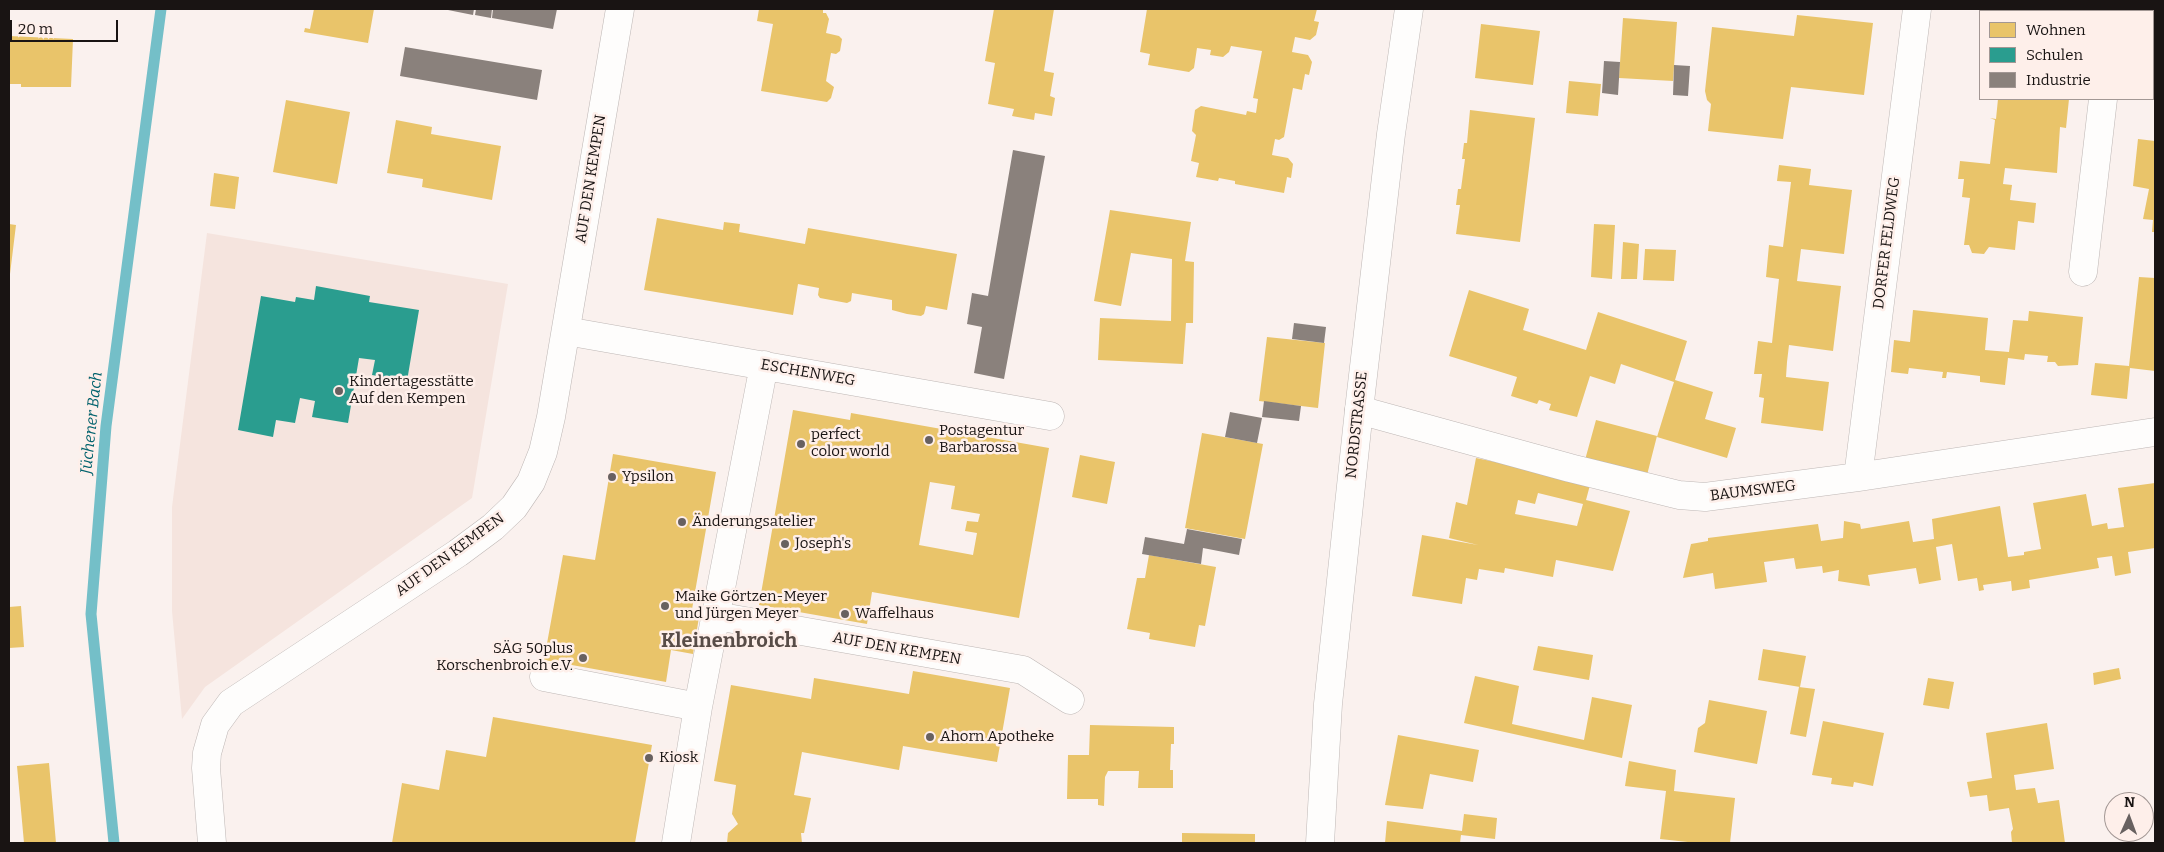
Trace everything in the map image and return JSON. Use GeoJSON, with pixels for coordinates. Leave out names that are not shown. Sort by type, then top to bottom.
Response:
{"type":"FeatureCollection","features":[{"type":"Feature","properties":{"kind":"street","name":"AUF DEN KEMPEN"},"geometry":{"type":"LineString","coordinates":[[212,843],[206,753],[210,735],[221,714],[243,693],[458,553],[493,528],[514,507],[531,482],[543,452],[566,331],[620,9]]}},
{"type":"Feature","properties":{"kind":"street","name":"NORDSTRASSE"},"geometry":{"type":"LineString","coordinates":[[1320,843],[1328,704],[1359,410],[1391,134],[1409,9]]}},
{"type":"Feature","properties":{"kind":"street","name":"DORFER FELDWEG"},"geometry":{"type":"LineString","coordinates":[[1858,477],[1917,9]]}},
{"type":"Feature","properties":{"kind":"street"},"geometry":{"type":"LineString","coordinates":[[2083,272],[2104,100]]}},
{"type":"Feature","properties":{"kind":"street","name":"ESCHENWEG"},"geometry":{"type":"LineString","coordinates":[[566,331],[1050,416]]}},
{"type":"Feature","properties":{"kind":"street"},"geometry":{"type":"LineString","coordinates":[[676,843],[698,707],[764,365]]}},
{"type":"Feature","properties":{"kind":"street","name":"BAUMSWEG"},"geometry":{"type":"LineString","coordinates":[[1359,410],[1570,468],[1679,495],[1717,496],[1858,477],[2155,432]]}},
{"type":"Feature","properties":{"kind":"street","name":"AUF DEN KEMPEN"},"geometry":{"type":"LineString","coordinates":[[716,616],[1023,670],[1070,700]]}},
{"type":"Feature","properties":{"kind":"street"},"geometry":{"type":"LineString","coordinates":[[544,677],[698,707]]}},
{"type":"Feature","properties":{"kind":"shaded area","name":"Kindertagesstätte Auf den Kempen"},"geometry":{"type":"Polygon","coordinates":[[[207,233],[508,284],[472,498],[205,687],[182,719],[172,611],[172,507],[207,233]]]}},
{"type":"Feature","properties":{"kind":"building: Wohnen"},"geometry":{"type":"Polygon","coordinates":[[[314,9],[374,9],[368,43],[304,32],[305,28],[310,29],[314,9]]]}},
{"type":"Feature","properties":{"kind":"building: Wohnen"},"geometry":{"type":"Polygon","coordinates":[[[759,9],[823,9],[823,13],[826,13],[829,19],[826,33],[839,36],[842,39],[840,51],[836,54],[831,53],[826,81],[834,87],[831,98],[827,102],[761,91],[773,24],[757,21],[759,9]]]}},
{"type":"Feature","properties":{"kind":"building: Wohnen"},"geometry":{"type":"Polygon","coordinates":[[[994,9],[1054,9],[1044,71],[1054,73],[1050,96],[1055,98],[1052,116],[1035,113],[1034,120],[1012,116],[1014,109],[988,104],[995,63],[985,61],[994,9]]]}},
{"type":"Feature","properties":{"kind":"building: Wohnen"},"geometry":{"type":"Polygon","coordinates":[[[1147,9],[1317,9],[1314,21],[1319,22],[1316,35],[1310,40],[1295,37],[1292,52],[1308,55],[1312,62],[1309,75],[1305,74],[1302,90],[1293,88],[1284,137],[1279,140],[1275,139],[1272,155],[1288,158],[1293,164],[1291,178],[1287,177],[1284,193],[1235,184],[1235,181],[1219,178],[1218,181],[1196,177],[1199,163],[1191,161],[1196,135],[1192,131],[1195,110],[1201,106],[1246,115],[1247,111],[1256,113],[1258,99],[1253,98],[1262,51],[1231,46],[1229,52],[1223,57],[1210,55],[1211,50],[1197,48],[1194,68],[1189,72],[1148,65],[1150,54],[1140,52],[1147,9]]]}},
{"type":"Feature","properties":{"kind":"building: Wohnen"},"geometry":{"type":"Polygon","coordinates":[[[2111,9],[2130,9],[2130,10],[2111,9]]]}},
{"type":"Feature","properties":{"kind":"building: Wohnen"},"geometry":{"type":"Polygon","coordinates":[[[1797,15],[1873,23],[1864,95],[1791,87],[1783,139],[1708,131],[1711,104],[1707,100],[1705,91],[1712,27],[1794,36],[1797,15]]]}},
{"type":"Feature","properties":{"kind":"building: Wohnen"},"geometry":{"type":"Polygon","coordinates":[[[1623,18],[1677,22],[1673,81],[1619,78],[1623,18]]]}},
{"type":"Feature","properties":{"kind":"building: Wohnen"},"geometry":{"type":"Polygon","coordinates":[[[1481,24],[1540,31],[1533,85],[1475,78],[1481,24]]]}},
{"type":"Feature","properties":{"kind":"building: Wohnen"},"geometry":{"type":"Polygon","coordinates":[[[9,36],[73,39],[71,87],[21,87],[21,84],[9,84],[9,36]]]}},
{"type":"Feature","properties":{"kind":"building: Wohnen"},"geometry":{"type":"Polygon","coordinates":[[[1569,81],[1601,84],[1598,116],[1566,113],[1569,81]]]}},
{"type":"Feature","properties":{"kind":"building: Wohnen"},"geometry":{"type":"Polygon","coordinates":[[[286,100],[350,112],[337,184],[273,172],[286,100]]]}},
{"type":"Feature","properties":{"kind":"building: Wohnen"},"geometry":{"type":"Polygon","coordinates":[[[1998,100],[2069,100],[2066,128],[2060,127],[2057,173],[2005,168],[2003,184],[2012,185],[2010,200],[2036,203],[2034,223],[2018,221],[2015,250],[1989,247],[1984,254],[1972,253],[1969,245],[1964,245],[1970,198],[1962,197],[1964,179],[1958,179],[1960,161],[1990,164],[1995,120],[1990,118],[1996,119],[1998,100]]]}},
{"type":"Feature","properties":{"kind":"building: Wohnen"},"geometry":{"type":"Polygon","coordinates":[[[1470,110],[1535,118],[1520,242],[1456,234],[1460,205],[1456,205],[1458,189],[1461,189],[1465,159],[1462,159],[1464,143],[1467,143],[1470,110]]]}},
{"type":"Feature","properties":{"kind":"building: Wohnen"},"geometry":{"type":"Polygon","coordinates":[[[396,120],[432,127],[431,134],[501,146],[492,200],[422,187],[423,179],[387,173],[396,120]]]}},
{"type":"Feature","properties":{"kind":"building: Wohnen"},"geometry":{"type":"Polygon","coordinates":[[[2138,139],[2155,141],[2155,232],[2152,232],[2153,220],[2143,219],[2149,189],[2133,186],[2138,139]]]}},
{"type":"Feature","properties":{"kind":"building: Wohnen"},"geometry":{"type":"Polygon","coordinates":[[[1779,165],[1811,169],[1809,185],[1852,190],[1844,254],[1801,249],[1797,281],[1841,286],[1833,351],[1789,345],[1786,377],[1829,382],[1823,431],[1761,423],[1764,398],[1759,397],[1762,374],[1754,374],[1758,341],[1772,343],[1779,279],[1766,277],[1769,245],[1783,247],[1791,182],[1777,181],[1779,165]]]}},
{"type":"Feature","properties":{"kind":"building: Wohnen"},"geometry":{"type":"Polygon","coordinates":[[[214,173],[239,177],[235,209],[210,206],[214,173]]]}},
{"type":"Feature","properties":{"kind":"building: Wohnen"},"geometry":{"type":"Polygon","coordinates":[[[1110,210],[1191,222],[1185,261],[1194,262],[1193,323],[1186,323],[1183,364],[1098,360],[1100,318],[1171,321],[1172,259],[1131,253],[1121,306],[1094,301],[1110,210]]]}},
{"type":"Feature","properties":{"kind":"building: Wohnen"},"geometry":{"type":"Polygon","coordinates":[[[657,218],[723,230],[724,222],[740,224],[739,232],[805,244],[808,228],[957,254],[947,310],[926,306],[924,314],[921,316],[907,314],[892,310],[892,300],[852,293],[851,301],[847,303],[820,298],[818,295],[819,288],[798,284],[793,315],[644,290],[657,218]]]}},
{"type":"Feature","properties":{"kind":"building: Wohnen"},"geometry":{"type":"Polygon","coordinates":[[[9,224],[16,225],[10,274],[9,274],[9,224]]]}},
{"type":"Feature","properties":{"kind":"building: Wohnen"},"geometry":{"type":"Polygon","coordinates":[[[1594,224],[1615,225],[1612,279],[1591,277],[1594,224]]]}},
{"type":"Feature","properties":{"kind":"building: Wohnen"},"geometry":{"type":"Polygon","coordinates":[[[1623,242],[1639,244],[1637,279],[1621,279],[1623,242]]]}},
{"type":"Feature","properties":{"kind":"building: Wohnen"},"geometry":{"type":"Polygon","coordinates":[[[1645,249],[1676,250],[1674,281],[1643,280],[1645,249]]]}},
{"type":"Feature","properties":{"kind":"building: Wohnen"},"geometry":{"type":"Polygon","coordinates":[[[2139,277],[2155,278],[2155,371],[2130,368],[2127,399],[2091,395],[2095,363],[2129,366],[2139,277]]]}},
{"type":"Feature","properties":{"kind":"building: Wohnen"},"geometry":{"type":"Polygon","coordinates":[[[1469,290],[1529,309],[1523,330],[1586,350],[1598,312],[1687,341],[1675,380],[1713,392],[1705,419],[1736,428],[1727,458],[1657,437],[1674,382],[1621,364],[1615,384],[1590,376],[1577,417],[1549,410],[1551,404],[1539,400],[1537,404],[1511,396],[1517,377],[1449,356],[1469,290]]]}},
{"type":"Feature","properties":{"kind":"building: Wohnen"},"geometry":{"type":"Polygon","coordinates":[[[1913,310],[1988,318],[1985,350],[2009,352],[2013,320],[2028,321],[2029,311],[2083,317],[2078,365],[2058,366],[2055,362],[2047,362],[2048,356],[2025,354],[2024,360],[2008,358],[2005,385],[1980,382],[1980,376],[1947,372],[1946,378],[1942,378],[1943,372],[1909,368],[1908,374],[1891,372],[1894,340],[1910,342],[1913,310]]]}},
{"type":"Feature","properties":{"kind":"building: Wohnen"},"geometry":{"type":"Polygon","coordinates":[[[1267,337],[1325,343],[1318,408],[1259,401],[1267,337]]]}},
{"type":"Feature","properties":{"kind":"building: Wohnen"},"geometry":{"type":"Polygon","coordinates":[[[793,410],[850,420],[851,413],[1049,448],[1019,618],[872,592],[867,624],[759,605],[793,410]],[[930,482],[919,545],[973,555],[977,533],[965,531],[967,521],[978,522],[980,514],[951,509],[955,486],[930,482]]]}},
{"type":"Feature","properties":{"kind":"building: Wohnen"},"geometry":{"type":"Polygon","coordinates":[[[1596,420],[1657,436],[1647,475],[1585,460],[1596,420]]]}},
{"type":"Feature","properties":{"kind":"building: Wohnen"},"geometry":{"type":"Polygon","coordinates":[[[1202,433],[1263,444],[1245,539],[1185,528],[1202,433]]]}},
{"type":"Feature","properties":{"kind":"building: Wohnen"},"geometry":{"type":"Polygon","coordinates":[[[613,454],[716,472],[691,615],[699,617],[693,654],[671,650],[666,682],[544,660],[563,555],[595,560],[613,454]]]}},
{"type":"Feature","properties":{"kind":"building: Wohnen"},"geometry":{"type":"Polygon","coordinates":[[[1080,455],[1115,462],[1107,504],[1072,497],[1080,455]]]}},
{"type":"Feature","properties":{"kind":"building: Wohnen"},"geometry":{"type":"Polygon","coordinates":[[[1476,458],[1525,468],[1590,485],[1586,500],[1630,511],[1613,571],[1556,560],[1553,577],[1505,568],[1504,573],[1479,569],[1477,580],[1466,578],[1462,604],[1412,596],[1422,535],[1478,545],[1449,538],[1456,502],[1467,505],[1476,458]],[[1538,493],[1535,504],[1518,500],[1515,514],[1577,526],[1583,504],[1538,493]]]}},
{"type":"Feature","properties":{"kind":"building: Wohnen"},"geometry":{"type":"Polygon","coordinates":[[[2155,483],[2155,548],[2128,552],[2131,573],[2115,576],[2112,556],[2097,558],[2099,568],[2029,580],[2030,588],[2012,591],[2011,581],[1983,585],[1984,590],[1979,591],[1977,578],[1958,581],[1952,544],[1936,547],[1941,580],[1919,584],[1916,568],[1868,575],[1870,586],[1838,581],[1839,570],[1823,573],[1822,566],[1796,569],[1794,558],[1764,562],[1767,582],[1715,589],[1713,573],[1683,578],[1691,544],[1708,541],[1708,538],[1818,524],[1821,541],[1843,538],[1844,521],[1860,524],[1861,529],[1909,521],[1913,542],[1934,539],[1932,519],[2000,506],[2008,557],[2024,555],[2024,552],[2041,549],[2033,503],[2086,494],[2092,526],[2107,523],[2108,529],[2124,527],[2118,488],[2155,483]]]}},
{"type":"Feature","properties":{"kind":"building: Wohnen"},"geometry":{"type":"Polygon","coordinates":[[[1149,555],[1216,567],[1205,626],[1199,625],[1195,647],[1149,639],[1150,633],[1127,629],[1137,578],[1145,578],[1149,555]]]}},
{"type":"Feature","properties":{"kind":"building: Wohnen"},"geometry":{"type":"Polygon","coordinates":[[[21,606],[24,647],[9,648],[9,607],[21,606]]]}},
{"type":"Feature","properties":{"kind":"building: Wohnen"},"geometry":{"type":"Polygon","coordinates":[[[1538,646],[1593,655],[1589,680],[1533,670],[1538,646]]]}},
{"type":"Feature","properties":{"kind":"building: Wohnen"},"geometry":{"type":"Polygon","coordinates":[[[1763,649],[1806,656],[1800,687],[1758,680],[1763,649]]]}},
{"type":"Feature","properties":{"kind":"building: Wohnen"},"geometry":{"type":"Polygon","coordinates":[[[2119,668],[2121,679],[2094,685],[2093,673],[2119,668]]]}},
{"type":"Feature","properties":{"kind":"building: Wohnen"},"geometry":{"type":"Polygon","coordinates":[[[913,671],[1010,688],[997,762],[903,746],[899,770],[802,752],[794,795],[811,798],[804,833],[801,833],[802,843],[727,843],[728,833],[738,824],[732,814],[736,785],[714,781],[731,685],[811,699],[814,678],[909,694],[913,671]]]}},
{"type":"Feature","properties":{"kind":"building: Wohnen"},"geometry":{"type":"Polygon","coordinates":[[[1475,676],[1519,686],[1512,724],[1584,740],[1592,697],[1632,705],[1622,758],[1464,723],[1475,676]]]}},
{"type":"Feature","properties":{"kind":"building: Wohnen"},"geometry":{"type":"Polygon","coordinates":[[[1928,678],[1954,682],[1949,709],[1923,705],[1928,678]]]}},
{"type":"Feature","properties":{"kind":"building: Wohnen"},"geometry":{"type":"Polygon","coordinates":[[[1799,687],[1815,689],[1806,737],[1790,734],[1799,687]]]}},
{"type":"Feature","properties":{"kind":"building: Wohnen"},"geometry":{"type":"Polygon","coordinates":[[[1709,700],[1767,711],[1757,764],[1694,752],[1698,728],[1705,723],[1709,700]]]}},
{"type":"Feature","properties":{"kind":"building: Wohnen"},"geometry":{"type":"Polygon","coordinates":[[[493,717],[652,745],[635,843],[392,843],[402,783],[439,790],[446,750],[486,757],[493,717]]]}},
{"type":"Feature","properties":{"kind":"building: Wohnen"},"geometry":{"type":"Polygon","coordinates":[[[1823,721],[1884,733],[1873,786],[1854,782],[1853,787],[1831,784],[1832,778],[1812,775],[1823,721]]]}},
{"type":"Feature","properties":{"kind":"building: Wohnen"},"geometry":{"type":"Polygon","coordinates":[[[2047,723],[2054,769],[2014,775],[2016,790],[2035,788],[2038,803],[2059,800],[2065,843],[2012,843],[2011,832],[2013,829],[2009,808],[1989,811],[1987,795],[1970,797],[1967,782],[1992,778],[1986,733],[2047,723]]]}},
{"type":"Feature","properties":{"kind":"building: Wohnen"},"geometry":{"type":"Polygon","coordinates":[[[1090,725],[1174,727],[1174,744],[1171,744],[1170,770],[1173,770],[1173,788],[1138,788],[1139,771],[1108,771],[1105,777],[1104,806],[1098,805],[1098,799],[1067,799],[1068,755],[1089,755],[1090,725]]]}},
{"type":"Feature","properties":{"kind":"building: Wohnen"},"geometry":{"type":"Polygon","coordinates":[[[1398,735],[1479,750],[1473,782],[1430,774],[1423,809],[1385,805],[1398,735]]]}},
{"type":"Feature","properties":{"kind":"building: Wohnen"},"geometry":{"type":"Polygon","coordinates":[[[1629,761],[1676,770],[1674,791],[1735,798],[1730,843],[1697,843],[1660,839],[1666,791],[1625,786],[1629,761]]]}},
{"type":"Feature","properties":{"kind":"building: Wohnen"},"geometry":{"type":"Polygon","coordinates":[[[49,763],[56,843],[24,843],[17,766],[49,763]]]}},
{"type":"Feature","properties":{"kind":"building: Wohnen"},"geometry":{"type":"Polygon","coordinates":[[[1464,814],[1497,818],[1495,839],[1461,835],[1460,843],[1385,843],[1387,821],[1462,831],[1464,814]]]}},
{"type":"Feature","properties":{"kind":"building: Wohnen"},"geometry":{"type":"Polygon","coordinates":[[[1182,833],[1255,834],[1255,843],[1182,843],[1182,833]]]}},
{"type":"Feature","properties":{"kind":"building: Schulen"},"geometry":{"type":"Polygon","coordinates":[[[316,286],[370,296],[369,302],[419,310],[407,381],[372,375],[375,360],[359,358],[348,423],[312,417],[315,401],[300,398],[295,423],[276,420],[273,437],[238,430],[261,296],[295,302],[296,297],[314,300],[316,286]]]}},
{"type":"Feature","properties":{"kind":"building: Industrie"},"geometry":{"type":"Polygon","coordinates":[[[443,9],[474,9],[473,15],[443,9]]]}},
{"type":"Feature","properties":{"kind":"building: Industrie"},"geometry":{"type":"Polygon","coordinates":[[[476,9],[492,9],[491,18],[475,15],[476,9]]]}},
{"type":"Feature","properties":{"kind":"building: Industrie"},"geometry":{"type":"Polygon","coordinates":[[[493,9],[557,9],[553,29],[492,18],[493,9]]]}},
{"type":"Feature","properties":{"kind":"building: Industrie"},"geometry":{"type":"Polygon","coordinates":[[[2134,9],[2155,9],[2155,17],[2154,10],[2134,9]]]}},
{"type":"Feature","properties":{"kind":"building: Industrie"},"geometry":{"type":"Polygon","coordinates":[[[405,47],[542,70],[537,100],[400,76],[405,47]]]}},
{"type":"Feature","properties":{"kind":"building: Industrie"},"geometry":{"type":"Polygon","coordinates":[[[1604,61],[1620,62],[1618,95],[1602,93],[1604,61]]]}},
{"type":"Feature","properties":{"kind":"building: Industrie"},"geometry":{"type":"Polygon","coordinates":[[[1674,65],[1690,66],[1688,96],[1673,95],[1674,65]]]}},
{"type":"Feature","properties":{"kind":"building: Industrie"},"geometry":{"type":"Polygon","coordinates":[[[1013,150],[1045,156],[1004,379],[974,373],[982,327],[967,324],[972,293],[988,296],[1013,150]]]}},
{"type":"Feature","properties":{"kind":"building: Industrie"},"geometry":{"type":"Polygon","coordinates":[[[1294,323],[1326,327],[1324,343],[1292,339],[1294,323]]]}},
{"type":"Feature","properties":{"kind":"building: Industrie"},"geometry":{"type":"Polygon","coordinates":[[[1264,401],[1301,406],[1299,421],[1262,417],[1264,401]]]}},
{"type":"Feature","properties":{"kind":"building: Industrie"},"geometry":{"type":"Polygon","coordinates":[[[1230,412],[1262,418],[1257,443],[1225,437],[1230,412]]]}},
{"type":"Feature","properties":{"kind":"building: Industrie"},"geometry":{"type":"Polygon","coordinates":[[[1187,529],[1242,539],[1239,555],[1203,548],[1201,564],[1142,554],[1145,537],[1184,544],[1187,529]]]}},
{"type":"Feature","properties":{"kind":"waterway","name":"Jüchener Bach"},"geometry":{"type":"LineString","coordinates":[[114,843],[91,614],[106,426],[161,9]]}},
{"type":"Feature","properties":{"kind":"place","name":"Kindertagesstätte Auf den Kempen"},"geometry":{"type":"Point","coordinates":[339,391]}},
{"type":"Feature","properties":{"kind":"place","name":"Postagentur Barbarossa"},"geometry":{"type":"Point","coordinates":[929,440]}},
{"type":"Feature","properties":{"kind":"place","name":"perfect color world"},"geometry":{"type":"Point","coordinates":[801,444]}},
{"type":"Feature","properties":{"kind":"place","name":"Ypsilon"},"geometry":{"type":"Point","coordinates":[612,477]}},
{"type":"Feature","properties":{"kind":"place","name":"Änderungsatelier"},"geometry":{"type":"Point","coordinates":[682,522]}},
{"type":"Feature","properties":{"kind":"place","name":"Joseph's"},"geometry":{"type":"Point","coordinates":[785,544]}},
{"type":"Feature","properties":{"kind":"place","name":"Maike Görtzen-Meyer und Jürgen Meyer"},"geometry":{"type":"Point","coordinates":[665,606]}},
{"type":"Feature","properties":{"kind":"place","name":"Waffelhaus"},"geometry":{"type":"Point","coordinates":[845,614]}},
{"type":"Feature","properties":{"kind":"place","name":"SÄG 50plus Korschenbroich e.V."},"geometry":{"type":"Point","coordinates":[583,658]}},
{"type":"Feature","properties":{"kind":"place","name":"Ahorn Apotheke"},"geometry":{"type":"Point","coordinates":[930,737]}},
{"type":"Feature","properties":{"kind":"place","name":"Kiosk"},"geometry":{"type":"Point","coordinates":[649,758]}},
{"type":"Feature","properties":{"kind":"district","name":"Kleinenbroich"},"geometry":{"type":"Point","coordinates":[729,641]}}]}
